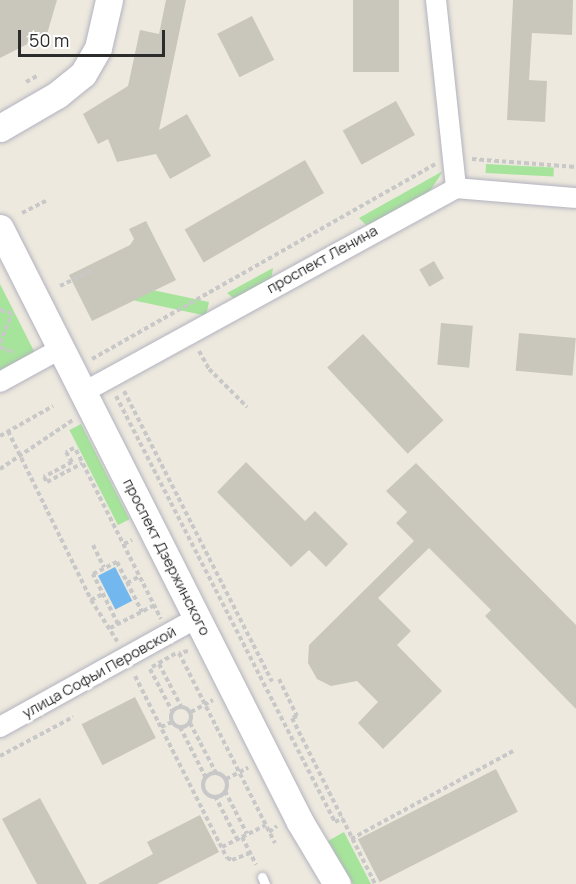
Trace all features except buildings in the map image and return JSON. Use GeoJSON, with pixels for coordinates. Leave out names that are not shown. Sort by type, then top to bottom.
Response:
{"type":"FeatureCollection","features":[{"type":"Feature","properties":{"kind":"main road"},"geometry":{"type":"LineString","coordinates":[[0,128],[57,95],[83,74],[98,48],[109,0]]}},
{"type":"Feature","properties":{"kind":"main road","name":"проспект Дзержинского"},"geometry":{"type":"LineString","coordinates":[[0,228],[300,822],[337,884]]}},
{"type":"Feature","properties":{"kind":"street"},"geometry":{"type":"LineString","coordinates":[[436,0],[456,188],[576,198]]}},
{"type":"Feature","properties":{"kind":"street","name":"проспект Ленина"},"geometry":{"type":"LineString","coordinates":[[84,392],[456,188]]}},
{"type":"Feature","properties":{"kind":"street"},"geometry":{"type":"LineString","coordinates":[[0,382],[62,348]]}},
{"type":"Feature","properties":{"kind":"street","name":"улица Софьи Перовской"},"geometry":{"type":"LineString","coordinates":[[0,727],[197,618]]}},
{"type":"Feature","properties":{"kind":"path"},"geometry":{"type":"LineString","coordinates":[[26,82],[37,76]]}},
{"type":"Feature","properties":{"kind":"path"},"geometry":{"type":"LineString","coordinates":[[464,158],[576,166]]}},
{"type":"Feature","properties":{"kind":"path"},"geometry":{"type":"LineString","coordinates":[[89,361],[441,161]]}},
{"type":"Feature","properties":{"kind":"path"},"geometry":{"type":"LineString","coordinates":[[22,213],[46,201]]}},
{"type":"Feature","properties":{"kind":"path"},"geometry":{"type":"LineString","coordinates":[[60,286],[91,271]]}},
{"type":"Feature","properties":{"kind":"path"},"geometry":{"type":"LineString","coordinates":[[0,310],[20,316]]}},
{"type":"Feature","properties":{"kind":"path"},"geometry":{"type":"LineString","coordinates":[[0,343],[12,314]]}},
{"type":"Feature","properties":{"kind":"path"},"geometry":{"type":"LineString","coordinates":[[190,356],[210,345]]}},
{"type":"Feature","properties":{"kind":"path"},"geometry":{"type":"LineString","coordinates":[[199,351],[209,369],[247,407]]}},
{"type":"Feature","properties":{"kind":"path"},"geometry":{"type":"LineString","coordinates":[[134,386],[123,392],[272,682]]}},
{"type":"Feature","properties":{"kind":"path"},"geometry":{"type":"LineString","coordinates":[[116,396],[335,822],[343,818]]}},
{"type":"Feature","properties":{"kind":"path"},"geometry":{"type":"LineString","coordinates":[[0,436],[53,406]]}},
{"type":"Feature","properties":{"kind":"path"},"geometry":{"type":"LineString","coordinates":[[0,470],[20,453],[65,429],[75,418]]}},
{"type":"Feature","properties":{"kind":"path"},"geometry":{"type":"LineString","coordinates":[[8,431],[91,600],[114,636]]}},
{"type":"Feature","properties":{"kind":"path"},"geometry":{"type":"LineString","coordinates":[[82,463],[47,482],[44,477],[72,462],[66,452],[75,449],[163,622]]}},
{"type":"Feature","properties":{"kind":"path"},"geometry":{"type":"LineString","coordinates":[[124,544],[132,540],[138,551]]}},
{"type":"Feature","properties":{"kind":"path"},"geometry":{"type":"LineString","coordinates":[[93,545],[105,568]]}},
{"type":"Feature","properties":{"kind":"path"},"geometry":{"type":"LineString","coordinates":[[118,624],[93,574],[105,568],[117,562],[142,612]]}},
{"type":"Feature","properties":{"kind":"path"},"geometry":{"type":"LineString","coordinates":[[127,583],[140,576]]}},
{"type":"Feature","properties":{"kind":"path"},"geometry":{"type":"LineString","coordinates":[[91,600],[103,594]]}},
{"type":"Feature","properties":{"kind":"path"},"geometry":{"type":"LineString","coordinates":[[110,628],[155,605]]}},
{"type":"Feature","properties":{"kind":"path"},"geometry":{"type":"LineString","coordinates":[[154,627],[163,622],[169,613]]}},
{"type":"Feature","properties":{"kind":"path"},"geometry":{"type":"LineString","coordinates":[[120,646],[128,641]]}},
{"type":"Feature","properties":{"kind":"path"},"geometry":{"type":"LineString","coordinates":[[179,653],[275,843]]}},
{"type":"Feature","properties":{"kind":"path"},"geometry":{"type":"LineString","coordinates":[[159,664],[181,706],[191,712]]}},
{"type":"Feature","properties":{"kind":"path"},"geometry":{"type":"LineString","coordinates":[[150,669],[172,711],[172,722]]}},
{"type":"Feature","properties":{"kind":"path"},"geometry":{"type":"LineString","coordinates":[[135,676],[222,847],[232,860],[250,854],[242,837]]}},
{"type":"Feature","properties":{"kind":"path"},"geometry":{"type":"LineString","coordinates":[[279,679],[297,716],[292,718],[375,884]]}},
{"type":"Feature","properties":{"kind":"path"},"geometry":{"type":"LineString","coordinates":[[191,712],[213,700]]}},
{"type":"Feature","properties":{"kind":"path"},"geometry":{"type":"LineString","coordinates":[[172,711],[181,706]]}},
{"type":"Feature","properties":{"kind":"path"},"geometry":{"type":"LineString","coordinates":[[191,712],[190,723],[216,773],[226,779]]}},
{"type":"Feature","properties":{"kind":"path"},"geometry":{"type":"LineString","coordinates":[[0,756],[73,717]]}},
{"type":"Feature","properties":{"kind":"path"},"geometry":{"type":"LineString","coordinates":[[161,727],[172,722]]}},
{"type":"Feature","properties":{"kind":"path"},"geometry":{"type":"LineString","coordinates":[[172,722],[180,728],[206,778],[205,790]]}},
{"type":"Feature","properties":{"kind":"path"},"geometry":{"type":"LineString","coordinates":[[180,728],[190,723]]}},
{"type":"Feature","properties":{"kind":"path"},"geometry":{"type":"LineString","coordinates":[[351,839],[515,750]]}},
{"type":"Feature","properties":{"kind":"path"},"geometry":{"type":"LineString","coordinates":[[226,779],[248,768]]}},
{"type":"Feature","properties":{"kind":"path"},"geometry":{"type":"LineString","coordinates":[[206,778],[216,773]]}},
{"type":"Feature","properties":{"kind":"path"},"geometry":{"type":"LineString","coordinates":[[226,779],[225,791],[247,834]]}},
{"type":"Feature","properties":{"kind":"path"},"geometry":{"type":"LineString","coordinates":[[195,795],[205,790]]}},
{"type":"Feature","properties":{"kind":"path"},"geometry":{"type":"LineString","coordinates":[[205,790],[215,796],[237,839]]}},
{"type":"Feature","properties":{"kind":"path"},"geometry":{"type":"LineString","coordinates":[[215,796],[225,791]]}},
{"type":"Feature","properties":{"kind":"path"},"geometry":{"type":"LineString","coordinates":[[222,847],[266,825]]}},
{"type":"Feature","properties":{"kind":"green space"},"geometry":{"type":"Polygon","coordinates":[[[486,164],[554,168],[553,177],[486,173],[486,164]]]}},
{"type":"Feature","properties":{"kind":"green space"},"geometry":{"type":"Polygon","coordinates":[[[443,171],[430,191],[374,223],[366,225],[359,218],[443,171]]]}},
{"type":"Feature","properties":{"kind":"green space"},"geometry":{"type":"Polygon","coordinates":[[[273,268],[271,280],[236,300],[227,293],[273,268]]]}},
{"type":"Feature","properties":{"kind":"green space"},"geometry":{"type":"Polygon","coordinates":[[[99,279],[209,302],[206,316],[97,292],[99,279]]]}},
{"type":"Feature","properties":{"kind":"green space"},"geometry":{"type":"Polygon","coordinates":[[[0,284],[36,355],[0,375],[0,284]]]}},
{"type":"Feature","properties":{"kind":"green space"},"geometry":{"type":"Polygon","coordinates":[[[81,424],[130,519],[118,525],[69,430],[81,424]]]}},
{"type":"Feature","properties":{"kind":"green space"},"geometry":{"type":"Polygon","coordinates":[[[344,832],[371,884],[353,884],[328,841],[344,832]]]}},
{"type":"Feature","properties":{"kind":"water"},"geometry":{"type":"Polygon","coordinates":[[[115,567],[132,601],[115,609],[98,576],[115,567]]]}}]}
